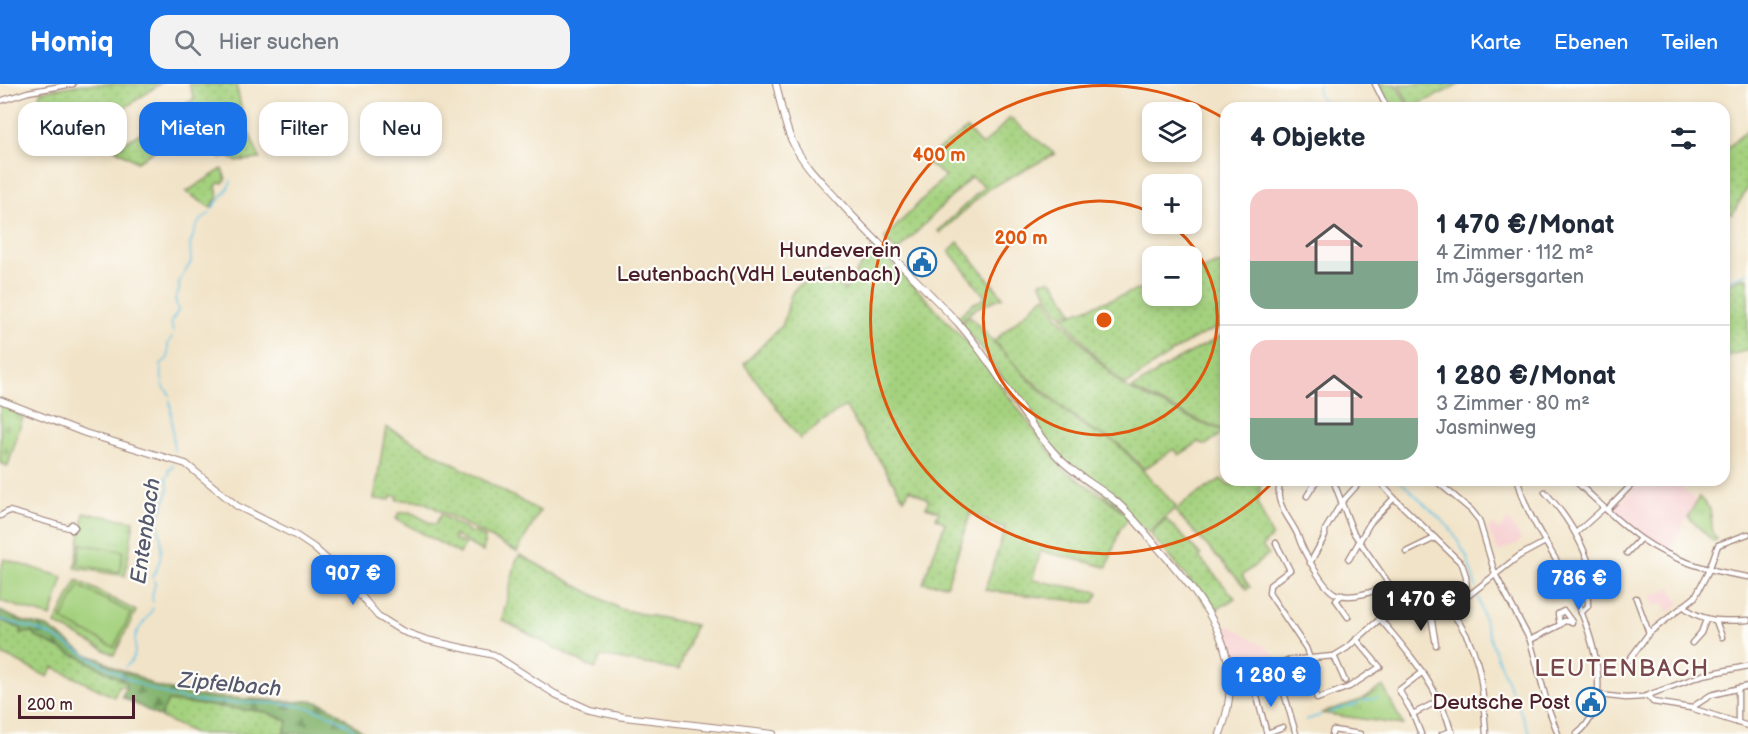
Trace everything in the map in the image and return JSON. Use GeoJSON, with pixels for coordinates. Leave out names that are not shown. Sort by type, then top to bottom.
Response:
{"type":"FeatureCollection","features":[{"type":"Feature","properties":{"kind":"main road"},"geometry":{"type":"LineString","coordinates":[[776,84],[793,143],[813,173],[865,231],[959,324],[982,352],[1043,440],[1061,460],[1124,508],[1180,573],[1215,624],[1227,656],[1231,680],[1230,704],[1220,734]]}},
{"type":"Feature","properties":{"kind":"main road"},"geometry":{"type":"LineString","coordinates":[[0,400],[85,433],[186,464],[237,506],[295,535],[313,547],[340,572],[378,616],[402,631],[433,642],[494,655],[555,694],[590,710],[624,717],[773,734]]}},
{"type":"Feature","properties":{"kind":"street"},"geometry":{"type":"LineString","coordinates":[[0,100],[28,92],[74,84]]}},
{"type":"Feature","properties":{"kind":"street"},"geometry":{"type":"LineString","coordinates":[[1375,84],[1384,102]]}},
{"type":"Feature","properties":{"kind":"street"},"geometry":{"type":"LineString","coordinates":[[1280,486],[1279,501],[1310,563],[1332,592],[1341,595],[1356,595],[1390,585]]}},
{"type":"Feature","properties":{"kind":"street"},"geometry":{"type":"LineString","coordinates":[[1307,496],[1313,486]]}},
{"type":"Feature","properties":{"kind":"street"},"geometry":{"type":"LineString","coordinates":[[1335,486],[1353,532],[1400,603],[1399,615]]}},
{"type":"Feature","properties":{"kind":"street"},"geometry":{"type":"LineString","coordinates":[[1310,563],[1326,536],[1325,530],[1342,502],[1357,486]]}},
{"type":"Feature","properties":{"kind":"street"},"geometry":{"type":"LineString","coordinates":[[1383,486],[1462,564],[1470,594]]}},
{"type":"Feature","properties":{"kind":"street"},"geometry":{"type":"LineString","coordinates":[[1442,486],[1476,515],[1482,527],[1495,574],[1530,640],[1558,734]]}},
{"type":"Feature","properties":{"kind":"street"},"geometry":{"type":"LineString","coordinates":[[1519,486],[1522,497],[1572,591],[1594,655],[1599,698],[1591,719],[1577,734]]}},
{"type":"Feature","properties":{"kind":"street"},"geometry":{"type":"LineString","coordinates":[[1581,486],[1640,539],[1678,560],[1709,570],[1748,577]]}},
{"type":"Feature","properties":{"kind":"street"},"geometry":{"type":"LineString","coordinates":[[1576,534],[1630,486]]}},
{"type":"Feature","properties":{"kind":"street"},"geometry":{"type":"LineString","coordinates":[[1545,492],[1562,511],[1576,534],[1593,576]]}},
{"type":"Feature","properties":{"kind":"street"},"geometry":{"type":"LineString","coordinates":[[1349,559],[1376,514],[1394,498]]}},
{"type":"Feature","properties":{"kind":"street"},"geometry":{"type":"LineString","coordinates":[[0,516],[13,512],[69,528]]}},
{"type":"Feature","properties":{"kind":"street"},"geometry":{"type":"LineString","coordinates":[[1629,660],[1649,633],[1697,593],[1718,545],[1748,534]]}},
{"type":"Feature","properties":{"kind":"street"},"geometry":{"type":"LineString","coordinates":[[1406,552],[1435,538]]}},
{"type":"Feature","properties":{"kind":"street"},"geometry":{"type":"LineString","coordinates":[[1627,553],[1640,539]]}},
{"type":"Feature","properties":{"kind":"street"},"geometry":{"type":"LineString","coordinates":[[1231,680],[1236,681],[1290,660],[1334,656],[1380,619],[1399,615],[1431,616],[1450,610],[1519,556],[1545,542]]}},
{"type":"Feature","properties":{"kind":"street"},"geometry":{"type":"LineString","coordinates":[[1276,543],[1290,570],[1269,585],[1269,593],[1306,648],[1317,699],[1349,687],[1380,668],[1356,639]]}},
{"type":"Feature","properties":{"kind":"street"},"geometry":{"type":"LineString","coordinates":[[1581,613],[1588,606],[1585,587],[1593,576],[1605,567]]}},
{"type":"Feature","properties":{"kind":"street"},"geometry":{"type":"LineString","coordinates":[[1341,595],[1336,600],[1348,617]]}},
{"type":"Feature","properties":{"kind":"street"},"geometry":{"type":"LineString","coordinates":[[1636,598],[1649,633]]}},
{"type":"Feature","properties":{"kind":"street"},"geometry":{"type":"LineString","coordinates":[[1683,606],[1706,620],[1748,620]]}},
{"type":"Feature","properties":{"kind":"street"},"geometry":{"type":"LineString","coordinates":[[1450,610],[1468,634],[1483,684],[1485,732],[1479,734]]}},
{"type":"Feature","properties":{"kind":"street"},"geometry":{"type":"LineString","coordinates":[[1431,616],[1436,645]]}},
{"type":"Feature","properties":{"kind":"street"},"geometry":{"type":"LineString","coordinates":[[1380,619],[1423,672],[1440,700],[1452,733],[1442,734]]}},
{"type":"Feature","properties":{"kind":"street"},"geometry":{"type":"LineString","coordinates":[[1692,643],[1701,633],[1706,620]]}},
{"type":"Feature","properties":{"kind":"street"},"geometry":{"type":"LineString","coordinates":[[1716,621],[1722,637]]}},
{"type":"Feature","properties":{"kind":"street"},"geometry":{"type":"LineString","coordinates":[[1530,640],[1560,625]]}},
{"type":"Feature","properties":{"kind":"street"},"geometry":{"type":"LineString","coordinates":[[1334,656],[1345,681]]}},
{"type":"Feature","properties":{"kind":"street"},"geometry":{"type":"LineString","coordinates":[[1276,665],[1296,734]]}},
{"type":"Feature","properties":{"kind":"street"},"geometry":{"type":"LineString","coordinates":[[1599,698],[1648,696],[1701,676],[1748,666]]}},
{"type":"Feature","properties":{"kind":"street"},"geometry":{"type":"LineString","coordinates":[[1421,734],[1399,690],[1423,672]]}},
{"type":"Feature","properties":{"kind":"street"},"geometry":{"type":"LineString","coordinates":[[1281,685],[1256,693],[1267,734],[1283,727]]}},
{"type":"Feature","properties":{"kind":"street"},"geometry":{"type":"LineString","coordinates":[[1690,708],[1711,695],[1748,686]]}},
{"type":"Feature","properties":{"kind":"street"},"geometry":{"type":"LineString","coordinates":[[1738,688],[1738,723]]}},
{"type":"Feature","properties":{"kind":"street"},"geometry":{"type":"LineString","coordinates":[[1648,696],[1653,702],[1690,708],[1748,726]]}},
{"type":"Feature","properties":{"kind":"street"},"geometry":{"type":"LineString","coordinates":[[1413,714],[1440,700]]}},
{"type":"Feature","properties":{"kind":"street"},"geometry":{"type":"LineString","coordinates":[[1332,734],[1333,730],[1360,734]]}},
{"type":"Feature","properties":{"kind":"shaded area"},"geometry":{"type":"Polygon","coordinates":[[[1634,486],[1679,486],[1696,501],[1669,552],[1641,537],[1611,510],[1634,486]]]}},
{"type":"Feature","properties":{"kind":"shaded area"},"geometry":{"type":"Polygon","coordinates":[[[1509,520],[1520,542],[1498,552],[1488,529],[1494,524],[1498,530],[1509,520]]]}},
{"type":"Feature","properties":{"kind":"shaded area"},"geometry":{"type":"Polygon","coordinates":[[[1670,586],[1680,605],[1668,612],[1664,603],[1654,606],[1651,596],[1666,591],[1670,586]]]}},
{"type":"Feature","properties":{"kind":"shaded area"},"geometry":{"type":"Polygon","coordinates":[[[1230,626],[1268,649],[1278,658],[1251,670],[1248,665],[1239,669],[1223,630],[1230,626]]]}},
{"type":"Feature","properties":{"kind":"green space"},"geometry":{"type":"Polygon","coordinates":[[[82,84],[160,84],[127,106],[127,102],[42,102],[39,98],[42,91],[82,84]]]}},
{"type":"Feature","properties":{"kind":"green space"},"geometry":{"type":"Polygon","coordinates":[[[189,84],[236,84],[240,102],[189,102],[194,99],[189,84]]]}},
{"type":"Feature","properties":{"kind":"green space"},"geometry":{"type":"Polygon","coordinates":[[[1377,84],[1396,84],[1406,102],[1386,102],[1377,84]]]}},
{"type":"Feature","properties":{"kind":"green space"},"geometry":{"type":"Polygon","coordinates":[[[1399,84],[1460,84],[1423,102],[1408,102],[1399,84]]]}},
{"type":"Feature","properties":{"kind":"green space"},"geometry":{"type":"Polygon","coordinates":[[[1010,118],[1055,154],[988,189],[940,233],[938,231],[985,186],[971,177],[897,252],[884,239],[945,176],[923,160],[967,129],[982,146],[1010,118]]]}},
{"type":"Feature","properties":{"kind":"green space"},"geometry":{"type":"Polygon","coordinates":[[[247,127],[260,159],[236,161],[226,156],[247,156],[247,127]]]}},
{"type":"Feature","properties":{"kind":"green space"},"geometry":{"type":"Polygon","coordinates":[[[1748,129],[1748,187],[1732,215],[1730,212],[1730,146],[1748,129]]]}},
{"type":"Feature","properties":{"kind":"green space"},"geometry":{"type":"Polygon","coordinates":[[[139,134],[139,156],[146,156],[137,162],[127,156],[127,141],[139,134]]]}},
{"type":"Feature","properties":{"kind":"green space"},"geometry":{"type":"Polygon","coordinates":[[[222,169],[226,179],[216,186],[218,197],[211,208],[186,192],[222,169]]]}},
{"type":"Feature","properties":{"kind":"green space"},"geometry":{"type":"Polygon","coordinates":[[[958,242],[1003,297],[976,308],[961,321],[958,317],[972,304],[986,298],[949,251],[958,242]]]}},
{"type":"Feature","properties":{"kind":"green space"},"geometry":{"type":"Polygon","coordinates":[[[875,244],[979,356],[1063,469],[1111,502],[1129,518],[1120,529],[1107,567],[1041,551],[1032,580],[1099,592],[1093,603],[985,590],[1005,528],[987,522],[971,512],[947,585],[923,583],[945,523],[936,518],[939,511],[926,507],[929,500],[910,489],[904,499],[845,406],[800,439],[744,364],[782,325],[790,297],[796,287],[812,277],[829,273],[830,277],[845,290],[875,244]]]}},
{"type":"Feature","properties":{"kind":"green space"},"geometry":{"type":"Polygon","coordinates":[[[1220,264],[1220,327],[1185,344],[1125,386],[1095,356],[1063,317],[1142,289],[1142,306],[1202,306],[1202,270],[1220,264]]]}},
{"type":"Feature","properties":{"kind":"green space"},"geometry":{"type":"Polygon","coordinates":[[[1748,278],[1748,350],[1730,355],[1730,283],[1748,278]]]}},
{"type":"Feature","properties":{"kind":"green space"},"geometry":{"type":"Polygon","coordinates":[[[1049,280],[1054,282],[1073,312],[1062,314],[1056,310],[1040,282],[1049,280]]]}},
{"type":"Feature","properties":{"kind":"green space"},"geometry":{"type":"Polygon","coordinates":[[[1045,296],[1054,312],[1123,386],[1203,424],[1220,429],[1220,435],[1206,445],[1199,442],[1179,455],[1174,449],[1144,469],[1118,443],[1093,430],[1068,412],[1022,372],[994,341],[1045,296]]]}},
{"type":"Feature","properties":{"kind":"green space"},"geometry":{"type":"Polygon","coordinates":[[[970,316],[1033,384],[1081,424],[1117,443],[1176,506],[1149,533],[1062,458],[1040,432],[984,351],[963,327],[962,323],[970,316]]]}},
{"type":"Feature","properties":{"kind":"green space"},"geometry":{"type":"Polygon","coordinates":[[[1220,337],[1220,428],[1132,389],[1171,363],[1220,337]]]}},
{"type":"Feature","properties":{"kind":"green space"},"geometry":{"type":"Polygon","coordinates":[[[0,404],[24,414],[8,466],[0,463],[0,404]]]}},
{"type":"Feature","properties":{"kind":"green space"},"geometry":{"type":"Polygon","coordinates":[[[386,427],[540,511],[517,552],[422,501],[397,500],[397,496],[391,496],[390,500],[374,499],[386,427]]]}},
{"type":"Feature","properties":{"kind":"green space"},"geometry":{"type":"Polygon","coordinates":[[[1220,480],[1220,486],[1260,486],[1258,504],[1272,536],[1262,547],[1269,554],[1242,576],[1250,587],[1247,589],[1175,511],[1186,501],[1220,480]]]}},
{"type":"Feature","properties":{"kind":"green space"},"geometry":{"type":"Polygon","coordinates":[[[1699,497],[1710,509],[1713,534],[1717,539],[1713,541],[1688,517],[1699,497]]]}},
{"type":"Feature","properties":{"kind":"green space"},"geometry":{"type":"Polygon","coordinates":[[[410,512],[435,525],[441,514],[471,533],[475,532],[485,538],[483,552],[454,535],[454,540],[465,544],[460,554],[396,519],[399,513],[410,512]]]}},
{"type":"Feature","properties":{"kind":"green space"},"geometry":{"type":"Polygon","coordinates":[[[84,513],[134,521],[125,576],[75,568],[84,513]]]}},
{"type":"Feature","properties":{"kind":"green space"},"geometry":{"type":"Polygon","coordinates":[[[1166,519],[1201,555],[1199,557],[1235,598],[1216,610],[1207,606],[1184,573],[1152,536],[1152,532],[1166,519]]]}},
{"type":"Feature","properties":{"kind":"green space"},"geometry":{"type":"Polygon","coordinates":[[[81,544],[123,551],[120,572],[78,565],[81,544]]]}},
{"type":"Feature","properties":{"kind":"green space"},"geometry":{"type":"Polygon","coordinates":[[[520,555],[620,609],[695,625],[679,670],[601,656],[595,669],[502,620],[516,561],[520,555]]]}},
{"type":"Feature","properties":{"kind":"green space"},"geometry":{"type":"Polygon","coordinates":[[[4,559],[63,577],[51,617],[0,601],[0,571],[4,559]]]}},
{"type":"Feature","properties":{"kind":"green space"},"geometry":{"type":"Polygon","coordinates":[[[77,580],[136,611],[114,655],[55,624],[77,580]]]}},
{"type":"Feature","properties":{"kind":"green space"},"geometry":{"type":"Polygon","coordinates":[[[79,586],[131,613],[114,647],[62,620],[79,586]]]}},
{"type":"Feature","properties":{"kind":"green space"},"geometry":{"type":"Polygon","coordinates":[[[0,611],[22,621],[47,627],[87,655],[135,675],[154,686],[196,696],[318,702],[335,710],[366,734],[347,732],[346,734],[283,734],[288,721],[266,712],[168,701],[160,717],[122,697],[127,683],[78,656],[36,637],[32,632],[20,634],[22,629],[0,620],[0,611]]]}},
{"type":"Feature","properties":{"kind":"green space"},"geometry":{"type":"Polygon","coordinates":[[[0,620],[23,629],[21,633],[32,632],[128,683],[127,686],[119,686],[114,697],[53,667],[48,677],[0,653],[0,620]]]}},
{"type":"Feature","properties":{"kind":"green space"},"geometry":{"type":"Polygon","coordinates":[[[1383,686],[1403,725],[1321,713],[1361,700],[1383,686]]]}},
{"type":"Feature","properties":{"kind":"green space"},"geometry":{"type":"Polygon","coordinates":[[[168,701],[266,712],[288,721],[283,734],[196,734],[160,717],[168,701]]]}},
{"type":"Feature","properties":{"kind":"waterway"},"geometry":{"type":"LineString","coordinates":[[1319,84],[1319,95],[1325,102]]}},
{"type":"Feature","properties":{"kind":"waterway"},"geometry":{"type":"LineString","coordinates":[[212,209],[231,181]]}},
{"type":"Feature","properties":{"kind":"waterway","name":"Entenbach"},"geometry":{"type":"LineString","coordinates":[[173,332],[171,322],[178,311],[175,298],[179,291],[179,282],[191,262],[190,245],[199,222],[210,213]]}},
{"type":"Feature","properties":{"kind":"waterway"},"geometry":{"type":"LineString","coordinates":[[1730,280],[1748,273]]}},
{"type":"Feature","properties":{"kind":"waterway","name":"Entenbach"},"geometry":{"type":"LineString","coordinates":[[170,395],[163,386],[161,364],[168,358],[168,344],[172,337]]}},
{"type":"Feature","properties":{"kind":"waterway","name":"Entenbach"},"geometry":{"type":"LineString","coordinates":[[170,400],[174,451]]}},
{"type":"Feature","properties":{"kind":"waterway","name":"Entenbach"},"geometry":{"type":"LineString","coordinates":[[153,602],[155,584],[152,576],[159,564],[161,549],[158,520],[168,488],[166,477],[170,474],[168,470],[173,468],[172,464]]}},
{"type":"Feature","properties":{"kind":"waterway"},"geometry":{"type":"LineString","coordinates":[[1405,486],[1450,528],[1467,557],[1476,587]]}},
{"type":"Feature","properties":{"kind":"waterway"},"geometry":{"type":"LineString","coordinates":[[1477,592],[1493,647],[1530,734]]}},
{"type":"Feature","properties":{"kind":"waterway","name":"Entenbach"},"geometry":{"type":"LineString","coordinates":[[125,667],[135,654],[137,632],[153,608]]}},
{"type":"Feature","properties":{"kind":"waterway","name":"Zipfelbach"},"geometry":{"type":"LineString","coordinates":[[0,619],[48,634],[158,692],[199,701],[293,705],[316,710],[338,719],[359,734]]}},
{"type":"Feature","properties":{"kind":"waterway"},"geometry":{"type":"LineString","coordinates":[[1363,701],[1378,698]]}},
{"type":"Feature","properties":{"kind":"waterway"},"geometry":{"type":"LineString","coordinates":[[1347,707],[1359,703]]}},
{"type":"Feature","properties":{"kind":"waterway"},"geometry":{"type":"LineString","coordinates":[[1329,713],[1343,707]]}},
{"type":"Feature","properties":{"kind":"waterway"},"geometry":{"type":"LineString","coordinates":[[1306,720],[1321,715]]}},
{"type":"Feature","properties":{"kind":"place","name":"Hundeverein Leutenbach(VdH Leutenbach)"},"geometry":{"type":"Point","coordinates":[922,262]}},
{"type":"Feature","properties":{"kind":"place","name":"Deutsche Post"},"geometry":{"type":"Point","coordinates":[1591,702]}},
{"type":"Feature","properties":{"kind":"district","name":"LEUTENBACH"},"geometry":{"type":"Point","coordinates":[1622,668]}}]}
